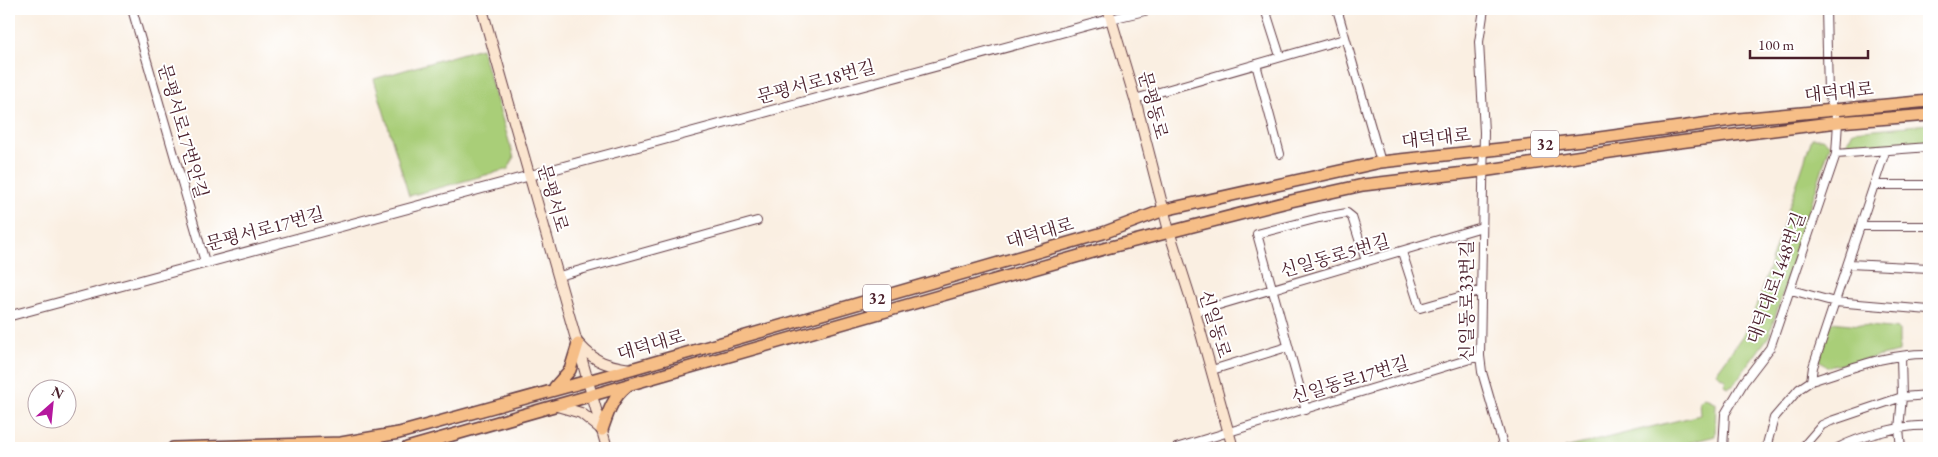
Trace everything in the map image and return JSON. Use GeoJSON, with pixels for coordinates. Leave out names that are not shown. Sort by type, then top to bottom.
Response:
{"type":"FeatureCollection","features":[{"type":"Feature","properties":{"kind":"main road","name":"문평서로"},"geometry":{"type":"LineString","coordinates":[[482,9],[607,448]]}},
{"type":"Feature","properties":{"kind":"main road","name":"문평동로"},"geometry":{"type":"LineString","coordinates":[[1108,9],[1135,99],[1164,210]]}},
{"type":"Feature","properties":{"kind":"main road","name":"대덕대로"},"geometry":{"type":"LineString","coordinates":[[173,448],[341,443],[399,433],[553,388],[631,369],[1103,233],[1164,210],[1381,162],[1834,110],[1929,101]]}},
{"type":"Feature","properties":{"kind":"main road","name":"대덕대로"},"geometry":{"type":"LineString","coordinates":[[407,448],[592,396],[632,382],[1169,231],[1364,185],[1482,171],[1671,143],[1838,122],[1929,115]]}},
{"type":"Feature","properties":{"kind":"main road","name":"신일동로"},"geometry":{"type":"LineString","coordinates":[[1164,210],[1212,370],[1233,448]]}},
{"type":"Feature","properties":{"kind":"main road"},"geometry":{"type":"LineString","coordinates":[[578,344],[590,357],[600,362],[631,369]]}},
{"type":"Feature","properties":{"kind":"main road"},"geometry":{"type":"LineString","coordinates":[[553,388],[570,370],[578,344]]}},
{"type":"Feature","properties":{"kind":"main road"},"geometry":{"type":"LineString","coordinates":[[557,406],[581,413],[602,430],[611,404],[619,393],[632,382]]}},
{"type":"Feature","properties":{"kind":"street","name":"문평서로17번안길"},"geometry":{"type":"LineString","coordinates":[[132,9],[205,262]]}},
{"type":"Feature","properties":{"kind":"street"},"geometry":{"type":"LineString","coordinates":[[1111,19],[1153,9]]}},
{"type":"Feature","properties":{"kind":"street"},"geometry":{"type":"LineString","coordinates":[[1265,9],[1280,56]]}},
{"type":"Feature","properties":{"kind":"street"},"geometry":{"type":"LineString","coordinates":[[1337,9],[1344,39],[1381,162]]}},
{"type":"Feature","properties":{"kind":"street","name":"신일동로33번길"},"geometry":{"type":"LineString","coordinates":[[1484,9],[1479,42],[1484,132],[1482,151],[1480,356],[1482,372],[1504,448]]}},
{"type":"Feature","properties":{"kind":"street","name":"대덕대로1448번길"},"geometry":{"type":"LineString","coordinates":[[1723,448],[1725,414],[1744,382],[1770,348],[1836,154],[1838,122],[1828,93],[1826,9]]}},
{"type":"Feature","properties":{"kind":"street","name":"문평서로18번길"},"geometry":{"type":"LineString","coordinates":[[530,176],[1111,19]]}},
{"type":"Feature","properties":{"kind":"street"},"geometry":{"type":"LineString","coordinates":[[1135,99],[1344,39]]}},
{"type":"Feature","properties":{"kind":"street"},"geometry":{"type":"LineString","coordinates":[[1256,64],[1280,154]]}},
{"type":"Feature","properties":{"kind":"street"},"geometry":{"type":"LineString","coordinates":[[1836,154],[1885,152],[1929,147]]}},
{"type":"Feature","properties":{"kind":"street"},"geometry":{"type":"LineString","coordinates":[[1811,381],[1813,367],[1885,152]]}},
{"type":"Feature","properties":{"kind":"street","name":"문평서로17번길"},"geometry":{"type":"LineString","coordinates":[[9,316],[530,176]]}},
{"type":"Feature","properties":{"kind":"street"},"geometry":{"type":"LineString","coordinates":[[1875,185],[1929,185]]}},
{"type":"Feature","properties":{"kind":"street"},"geometry":{"type":"LineString","coordinates":[[1306,410],[1257,234],[1318,218],[1347,213],[1352,217],[1366,261]]}},
{"type":"Feature","properties":{"kind":"street"},"geometry":{"type":"LineString","coordinates":[[559,276],[756,221]]}},
{"type":"Feature","properties":{"kind":"street"},"geometry":{"type":"LineString","coordinates":[[1861,226],[1929,226]]}},
{"type":"Feature","properties":{"kind":"street","name":"신일동로5번길"},"geometry":{"type":"LineString","coordinates":[[1195,312],[1482,227]]}},
{"type":"Feature","properties":{"kind":"street"},"geometry":{"type":"LineString","coordinates":[[1402,252],[1420,308],[1480,291]]}},
{"type":"Feature","properties":{"kind":"street"},"geometry":{"type":"LineString","coordinates":[[1849,264],[1929,268]]}},
{"type":"Feature","properties":{"kind":"street"},"geometry":{"type":"LineString","coordinates":[[1790,290],[1836,302],[1929,310]]}},
{"type":"Feature","properties":{"kind":"street"},"geometry":{"type":"LineString","coordinates":[[1212,370],[1287,347]]}},
{"type":"Feature","properties":{"kind":"street"},"geometry":{"type":"LineString","coordinates":[[1766,448],[1774,418],[1799,389],[1811,381],[1876,360],[1929,354]]}},
{"type":"Feature","properties":{"kind":"street","name":"신일동로17번길"},"geometry":{"type":"LineString","coordinates":[[1176,448],[1480,356]]}},
{"type":"Feature","properties":{"kind":"street"},"geometry":{"type":"LineString","coordinates":[[1900,356],[1902,397],[1899,429],[1901,448]]}},
{"type":"Feature","properties":{"kind":"street"},"geometry":{"type":"LineString","coordinates":[[1802,448],[1822,425],[1902,397],[1929,395]]}},
{"type":"Feature","properties":{"kind":"street"},"geometry":{"type":"LineString","coordinates":[[1838,448],[1847,443],[1899,429],[1929,426]]}},
{"type":"Feature","properties":{"kind":"green space"},"geometry":{"type":"Polygon","coordinates":[[[481,48],[514,158],[508,169],[409,196],[374,79],[481,48]]]}},
{"type":"Feature","properties":{"kind":"green space"},"geometry":{"type":"Polygon","coordinates":[[[1929,124],[1929,141],[1844,148],[1853,131],[1929,124]]]}},
{"type":"Feature","properties":{"kind":"green space"},"geometry":{"type":"Polygon","coordinates":[[[1812,138],[1822,138],[1830,145],[1769,336],[1734,384],[1729,387],[1724,385],[1726,380],[1716,373],[1750,325],[1812,138]]]}},
{"type":"Feature","properties":{"kind":"green space"},"geometry":{"type":"Polygon","coordinates":[[[1831,322],[1899,329],[1899,352],[1828,367],[1819,360],[1831,322]]]}},
{"type":"Feature","properties":{"kind":"green space"},"geometry":{"type":"Polygon","coordinates":[[[1704,397],[1716,403],[1715,436],[1669,448],[1565,448],[1700,415],[1699,401],[1704,397]]]}}]}
